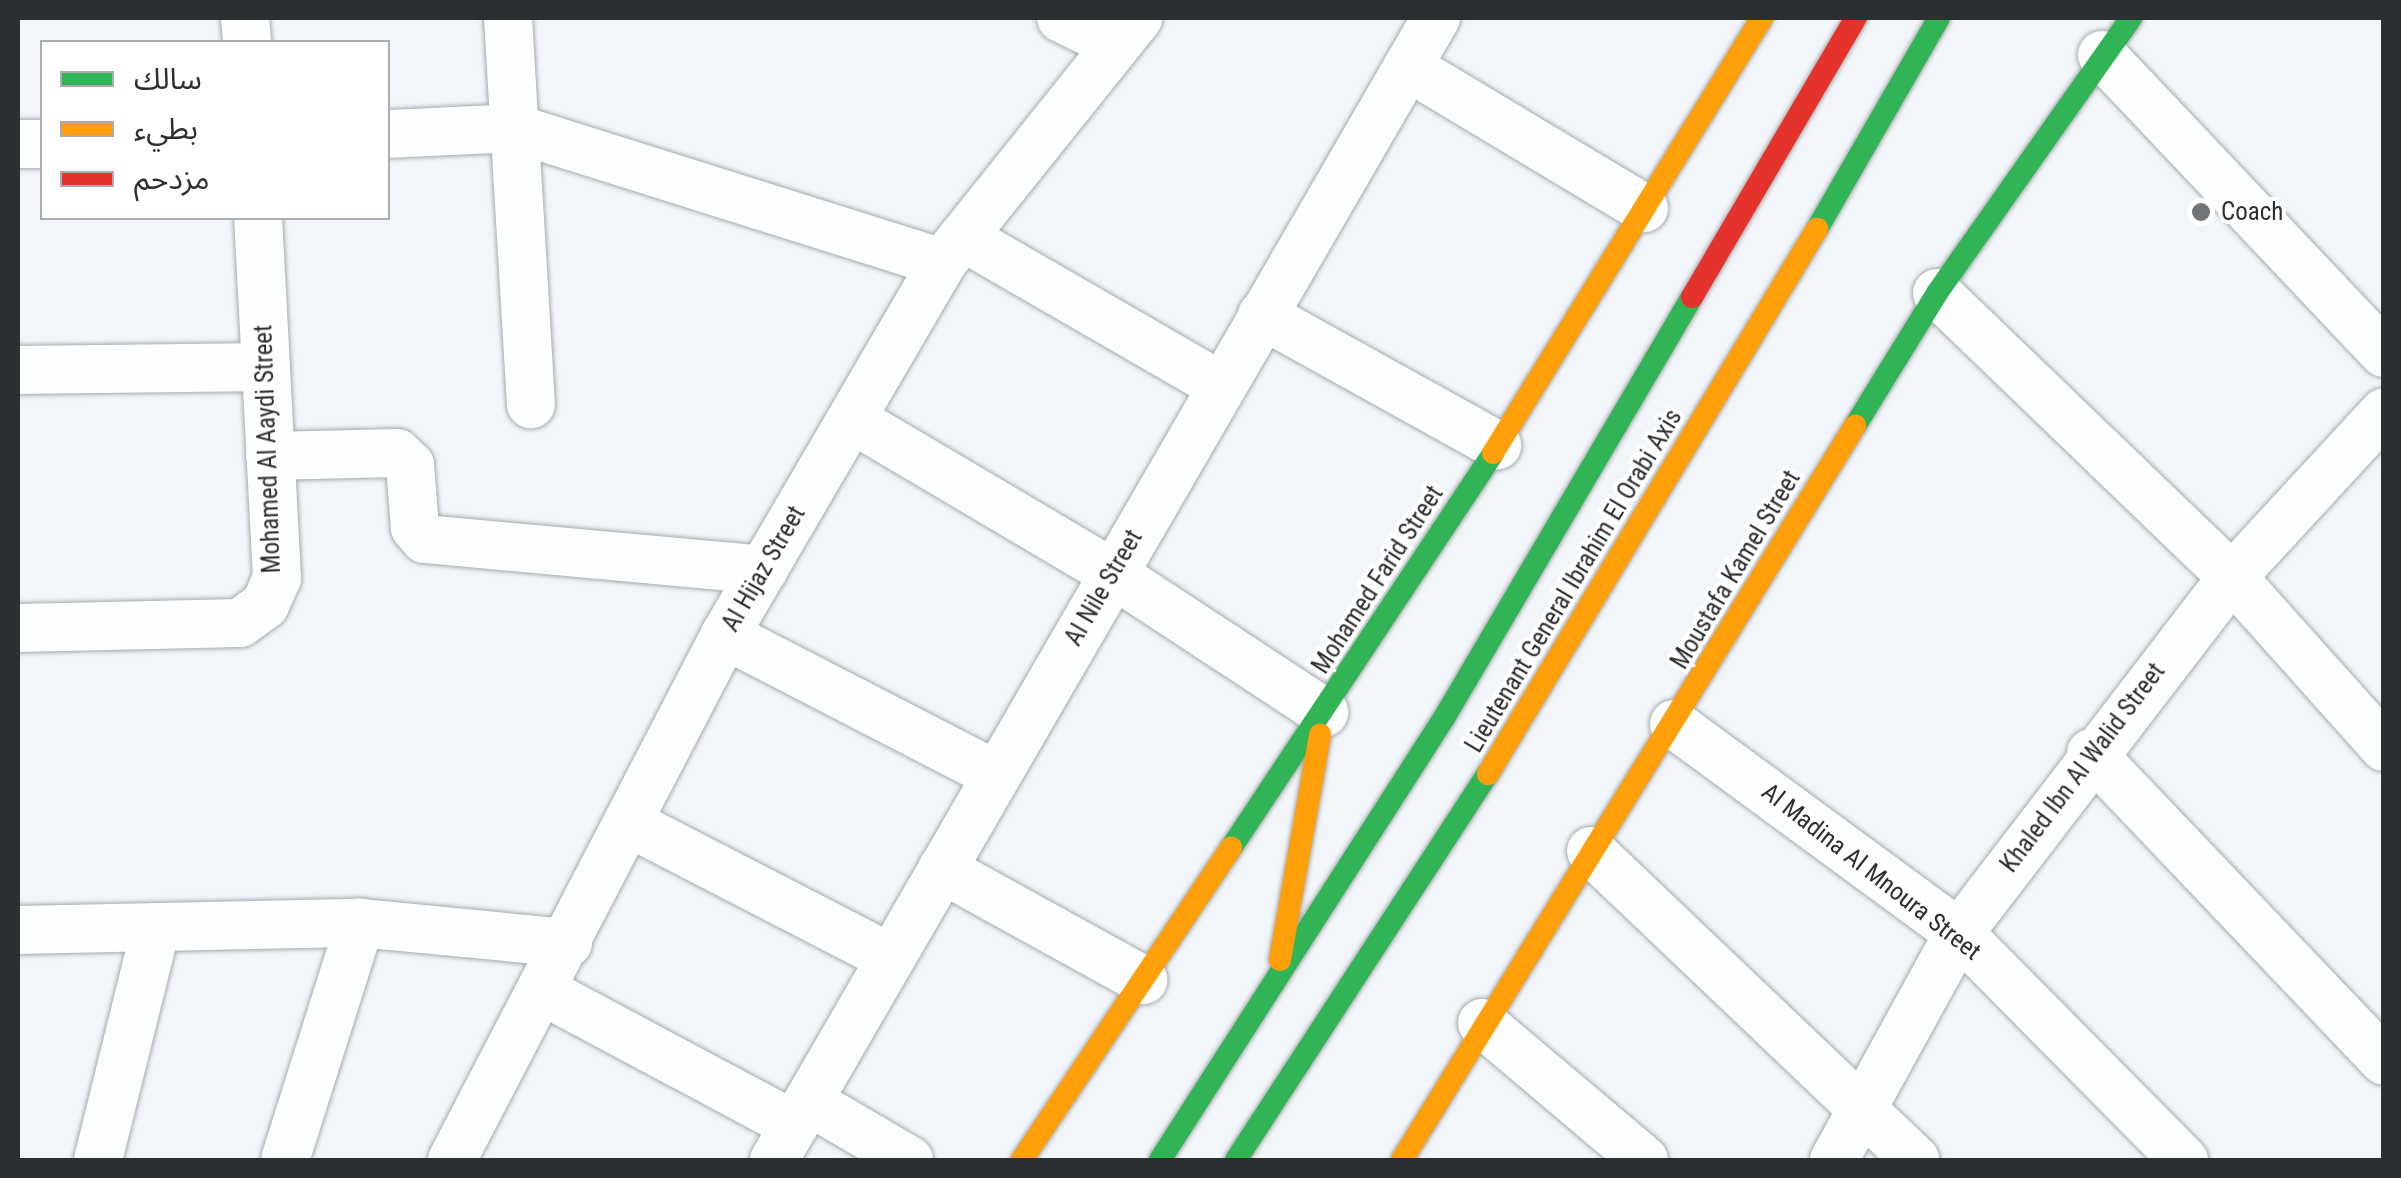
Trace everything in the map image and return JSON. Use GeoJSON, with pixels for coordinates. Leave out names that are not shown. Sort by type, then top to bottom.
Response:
{"type":"FeatureCollection","features":[{"type":"Feature","properties":{"kind":"main road","name":"Mohamed Farid Street"},"geometry":{"type":"LineString","coordinates":[[1022,1160],[1324,712],[1497,445],[1762,18]]}},
{"type":"Feature","properties":{"kind":"main road","name":"Lieutenant General Ibrahim El Orabi Axis"},"geometry":{"type":"LineString","coordinates":[[1160,1160],[1276,984],[1518,596],[1856,18]]}},
{"type":"Feature","properties":{"kind":"main road","name":"Lieutenant General Ibrahim El Orabi Axis"},"geometry":{"type":"LineString","coordinates":[[1236,1160],[1486,779],[1748,348],[1938,18]]}},
{"type":"Feature","properties":{"kind":"main road","name":"Moustafa Kamel Street"},"geometry":{"type":"LineString","coordinates":[[1402,1160],[1482,1023],[1674,724],[1937,293],[2131,18]]}},
{"type":"Feature","properties":{"kind":"main road"},"geometry":{"type":"LineString","coordinates":[[1276,984],[1324,712]]}},
{"type":"Feature","properties":{"kind":"street"},"geometry":{"type":"LineString","coordinates":[[508,18],[531,404]]}},
{"type":"Feature","properties":{"kind":"street"},"geometry":{"type":"LineString","coordinates":[[1061,18],[1127,31]]}},
{"type":"Feature","properties":{"kind":"street","name":"Al Nile Street"},"geometry":{"type":"LineString","coordinates":[[792,1129],[1436,18]]}},
{"type":"Feature","properties":{"kind":"street","name":"Al Hijaz Street"},"geometry":{"type":"LineString","coordinates":[[452,1160],[631,824],[725,635],[953,250],[1127,31]]}},
{"type":"Feature","properties":{"kind":"street"},"geometry":{"type":"LineString","coordinates":[[2102,55],[2384,352]]}},
{"type":"Feature","properties":{"kind":"street"},"geometry":{"type":"LineString","coordinates":[[1408,67],[1644,208]]}},
{"type":"Feature","properties":{"kind":"street"},"geometry":{"type":"LineString","coordinates":[[390,134],[514,128],[953,250],[1221,386]]}},
{"type":"Feature","properties":{"kind":"street","name":"Mohamed Al Aaydi Street"},"geometry":{"type":"LineString","coordinates":[[18,628],[240,622],[265,605],[277,578],[258,220]]}},
{"type":"Feature","properties":{"kind":"street"},"geometry":{"type":"LineString","coordinates":[[1937,293],[2232,577],[2384,747]]}},
{"type":"Feature","properties":{"kind":"street"},"geometry":{"type":"LineString","coordinates":[[1262,316],[1497,445]]}},
{"type":"Feature","properties":{"kind":"street"},"geometry":{"type":"LineString","coordinates":[[18,370],[266,367]]}},
{"type":"Feature","properties":{"kind":"street","name":"Khaled Ibn Al Walid Street"},"geometry":{"type":"LineString","coordinates":[[1834,1160],[1959,933],[2091,753],[2232,577],[2384,412]]}},
{"type":"Feature","properties":{"kind":"street"},"geometry":{"type":"LineString","coordinates":[[852,419],[1112,573],[1324,712]]}},
{"type":"Feature","properties":{"kind":"street"},"geometry":{"type":"LineString","coordinates":[[270,456],[397,453],[410,466],[415,528],[425,540],[764,570]]}},
{"type":"Feature","properties":{"kind":"street"},"geometry":{"type":"LineString","coordinates":[[725,635],[996,774]]}},
{"type":"Feature","properties":{"kind":"street","name":"Al Madina Al Mnoura Street"},"geometry":{"type":"LineString","coordinates":[[1674,724],[1959,933],[2184,1160]]}},
{"type":"Feature","properties":{"kind":"street"},"geometry":{"type":"LineString","coordinates":[[2091,753],[2384,1060]]}},
{"type":"Feature","properties":{"kind":"street"},"geometry":{"type":"LineString","coordinates":[[631,824],[890,958]]}},
{"type":"Feature","properties":{"kind":"street"},"geometry":{"type":"LineString","coordinates":[[1591,851],[1914,1160]]}},
{"type":"Feature","properties":{"kind":"street"},"geometry":{"type":"LineString","coordinates":[[942,869],[1144,980]]}},
{"type":"Feature","properties":{"kind":"street"},"geometry":{"type":"LineString","coordinates":[[18,930],[360,923],[568,944]]}},
{"type":"Feature","properties":{"kind":"street"},"geometry":{"type":"LineString","coordinates":[[285,1160],[360,923]]}},
{"type":"Feature","properties":{"kind":"street"},"geometry":{"type":"LineString","coordinates":[[98,1160],[156,927]]}},
{"type":"Feature","properties":{"kind":"street"},"geometry":{"type":"LineString","coordinates":[[543,991],[792,1129],[909,1160]]}},
{"type":"Feature","properties":{"kind":"street"},"geometry":{"type":"LineString","coordinates":[[1482,1023],[1644,1160]]}},
{"type":"Feature","properties":{"kind":"traffic: fast"},"geometry":{"type":"LineString","coordinates":[[1817,229],[1939,18]]}},
{"type":"Feature","properties":{"kind":"traffic: fast"},"geometry":{"type":"LineString","coordinates":[[1855,426],[1937,293],[2131,18]]}},
{"type":"Feature","properties":{"kind":"traffic: fast"},"geometry":{"type":"LineString","coordinates":[[1160,1160],[1444,718],[1692,297]]}},
{"type":"Feature","properties":{"kind":"traffic: fast"},"geometry":{"type":"LineString","coordinates":[[1231,848],[1493,453]]}},
{"type":"Feature","properties":{"kind":"traffic: fast"},"geometry":{"type":"LineString","coordinates":[[1236,1160],[1488,774]]}},
{"type":"Feature","properties":{"kind":"traffic: slow"},"geometry":{"type":"LineString","coordinates":[[1493,453],[1762,18]]}},
{"type":"Feature","properties":{"kind":"traffic: slow"},"geometry":{"type":"LineString","coordinates":[[1488,774],[1817,229]]}},
{"type":"Feature","properties":{"kind":"traffic: slow"},"geometry":{"type":"LineString","coordinates":[[1402,1160],[1855,426]]}},
{"type":"Feature","properties":{"kind":"traffic: slow"},"geometry":{"type":"LineString","coordinates":[[1280,960],[1320,735]]}},
{"type":"Feature","properties":{"kind":"traffic: slow"},"geometry":{"type":"LineString","coordinates":[[1022,1160],[1231,848]]}},
{"type":"Feature","properties":{"kind":"traffic: jam"},"geometry":{"type":"LineString","coordinates":[[1692,297],[1856,18]]}},
{"type":"Feature","properties":{"kind":"place","name":"Coach"},"geometry":{"type":"Point","coordinates":[2201,212]}}]}
